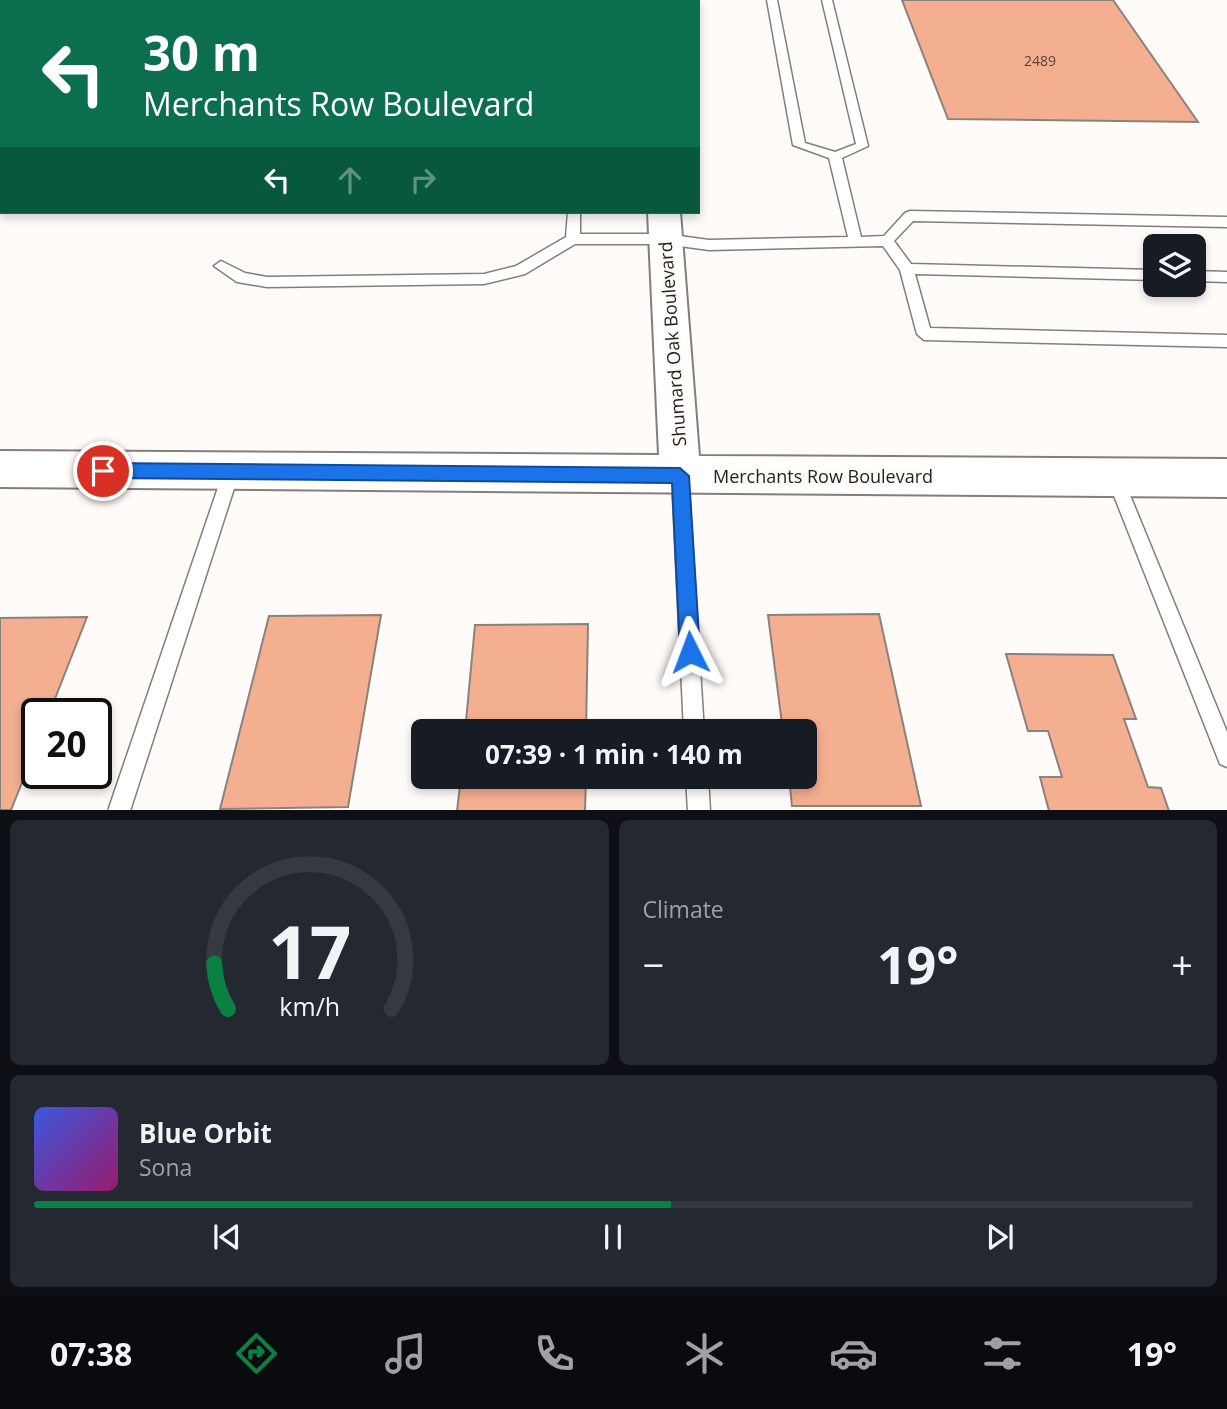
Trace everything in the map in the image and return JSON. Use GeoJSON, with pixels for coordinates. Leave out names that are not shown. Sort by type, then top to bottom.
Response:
{"type":"FeatureCollection","features":[{"type":"Feature","properties":{"kind":"street","name":"Shumard Oak Boulevard"},"geometry":{"type":"LineString","coordinates":[[665,225],[680,476]]}},
{"type":"Feature","properties":{"kind":"street","name":"Merchants Row Boulevard"},"geometry":{"type":"LineString","coordinates":[[0,469],[231,473],[1227,478]]}},
{"type":"Feature","properties":{"kind":"lane"},"geometry":{"type":"LineString","coordinates":[[772,0],[799,145],[835,156],[862,146],[827,0]]}},
{"type":"Feature","properties":{"kind":"lane"},"geometry":{"type":"LineString","coordinates":[[835,156],[855,240]]}},
{"type":"Feature","properties":{"kind":"lane"},"geometry":{"type":"LineString","coordinates":[[573,239],[574,214]]}},
{"type":"Feature","properties":{"kind":"lane"},"geometry":{"type":"LineString","coordinates":[[221,266],[242,278],[267,282],[484,279],[520,270],[573,239],[665,225],[709,245],[887,241],[910,216],[1227,222]]}},
{"type":"Feature","properties":{"kind":"lane"},"geometry":{"type":"LineString","coordinates":[[887,241],[907,269],[923,334],[1227,341]]}},
{"type":"Feature","properties":{"kind":"lane"},"geometry":{"type":"LineString","coordinates":[[907,269],[1143,275]]}},
{"type":"Feature","properties":{"kind":"lane"},"geometry":{"type":"LineString","coordinates":[[1206,276],[1227,277]]}},
{"type":"Feature","properties":{"kind":"lane"},"geometry":{"type":"LineString","coordinates":[[119,810],[231,473]]}},
{"type":"Feature","properties":{"kind":"lane"},"geometry":{"type":"LineString","coordinates":[[680,476],[693,719]]}},
{"type":"Feature","properties":{"kind":"lane"},"geometry":{"type":"LineString","coordinates":[[1115,478],[1227,757]]}},
{"type":"Feature","properties":{"kind":"lane"},"geometry":{"type":"LineString","coordinates":[[697,789],[698,810]]}},
{"type":"Feature","properties":{"kind":"building"},"geometry":{"type":"Polygon","coordinates":[[[902,0],[1113,0],[1198,122],[948,119],[902,0]]]}},
{"type":"Feature","properties":{"kind":"building"},"geometry":{"type":"Polygon","coordinates":[[[879,614],[921,806],[792,806],[790,789],[817,789],[817,719],[781,719],[768,615],[879,614]]]}},
{"type":"Feature","properties":{"kind":"building"},"geometry":{"type":"Polygon","coordinates":[[[381,615],[348,807],[220,809],[269,616],[381,615]]]}},
{"type":"Feature","properties":{"kind":"building"},"geometry":{"type":"Polygon","coordinates":[[[87,617],[55,698],[21,698],[21,785],[11,810],[0,810],[0,618],[87,617]]]}},
{"type":"Feature","properties":{"kind":"building"},"geometry":{"type":"Polygon","coordinates":[[[588,624],[586,719],[466,719],[475,625],[588,624]]]}},
{"type":"Feature","properties":{"kind":"building"},"geometry":{"type":"Polygon","coordinates":[[[1006,654],[1113,655],[1136,719],[1124,719],[1148,787],[1161,788],[1169,810],[1049,810],[1040,777],[1062,777],[1048,731],[1028,731],[1006,654]]]}},
{"type":"Feature","properties":{"kind":"building"},"geometry":{"type":"Polygon","coordinates":[[[460,789],[586,789],[585,810],[457,810],[460,789]]]}},
{"type":"Feature","properties":{"kind":"route"},"geometry":{"type":"LineString","coordinates":[[103,471],[680,476],[690,652]]}}]}
